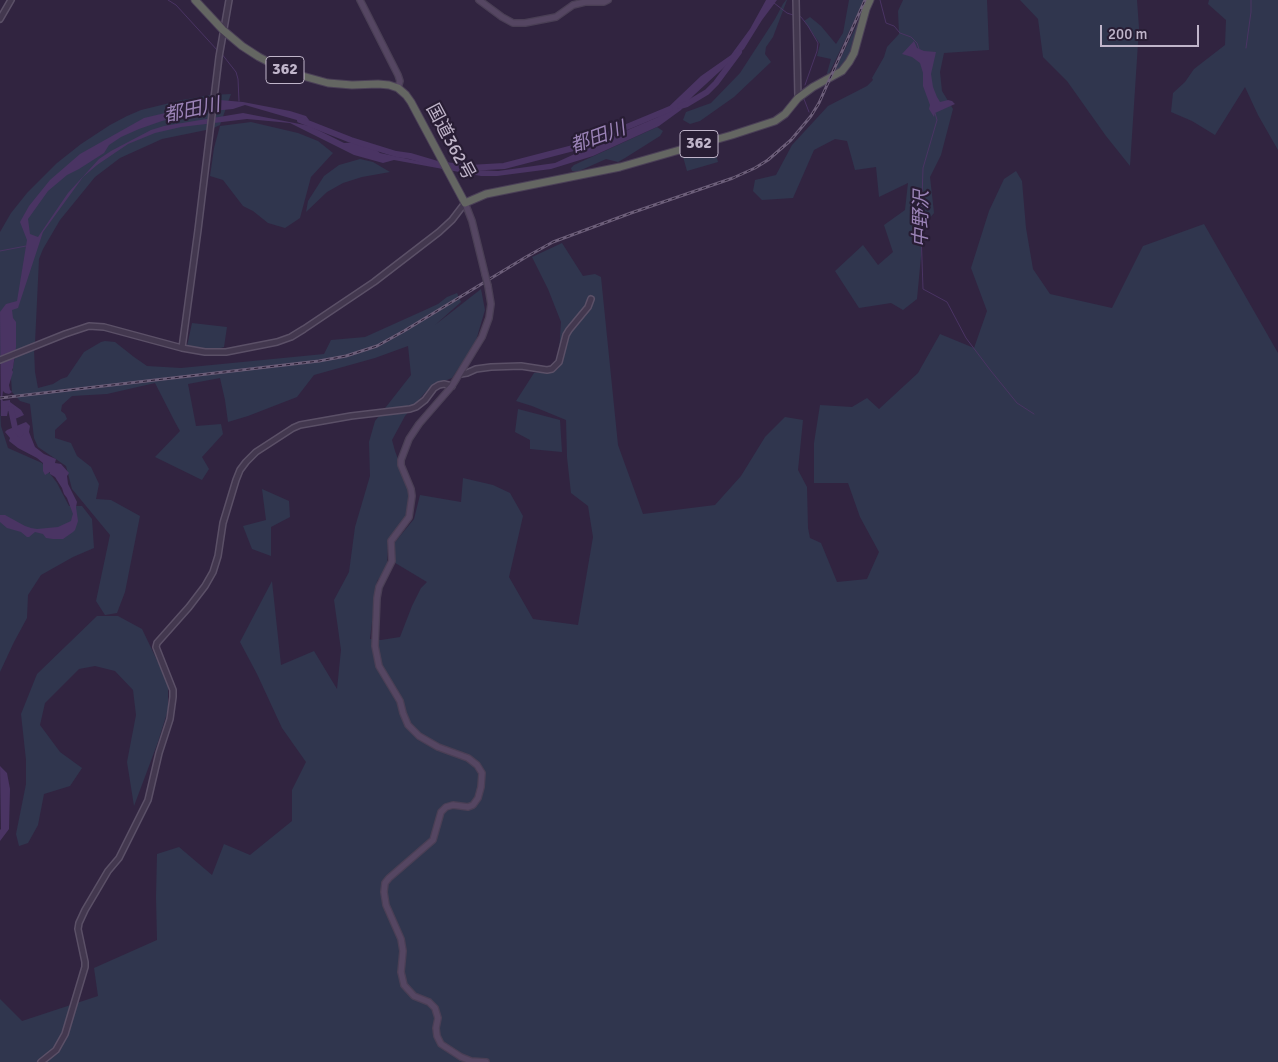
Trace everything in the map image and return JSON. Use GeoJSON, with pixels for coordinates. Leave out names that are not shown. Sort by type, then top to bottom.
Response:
{"type":"FeatureCollection","features":[{"type":"Feature","properties":{"kind":"highway","name":"362"},"geometry":{"type":"LineString","coordinates":[[195,0],[223,30],[242,46],[259,58],[288,72],[328,83],[352,85],[378,84],[398,88]]}},
{"type":"Feature","properties":{"kind":"highway","name":"国道362号"},"geometry":{"type":"LineString","coordinates":[[398,88],[412,102],[465,203],[486,194],[620,167],[775,121],[785,114],[798,98],[812,87],[842,71],[854,53],[870,0]]}},
{"type":"Feature","properties":{"kind":"main road"},"geometry":{"type":"LineString","coordinates":[[360,0],[398,75],[400,81],[398,88]]}},
{"type":"Feature","properties":{"kind":"main road"},"geometry":{"type":"LineString","coordinates":[[479,0],[513,23],[525,23],[556,18],[573,5],[608,0]]}},
{"type":"Feature","properties":{"kind":"main road"},"geometry":{"type":"LineString","coordinates":[[465,203],[478,242],[488,286],[491,304],[489,318],[482,337],[460,374],[419,424],[409,439],[401,460],[412,496],[409,517],[392,541],[392,561],[379,587],[376,598],[374,646],[379,666],[400,700],[408,725],[419,736],[468,758],[477,765],[482,773],[478,798],[473,805],[468,807],[453,805],[446,807],[441,812],[433,840],[389,878],[385,883],[384,892],[386,905],[402,940],[401,972],[404,985],[414,996],[428,1002],[435,1008],[438,1018],[437,1036],[441,1044],[461,1058],[471,1062],[486,1062]]}},
{"type":"Feature","properties":{"kind":"street"},"geometry":{"type":"LineString","coordinates":[[0,19],[11,0]]}},
{"type":"Feature","properties":{"kind":"street"},"geometry":{"type":"LineString","coordinates":[[182,348],[223,30],[229,0]]}},
{"type":"Feature","properties":{"kind":"street"},"geometry":{"type":"LineString","coordinates":[[796,0],[798,98]]}},
{"type":"Feature","properties":{"kind":"street"},"geometry":{"type":"LineString","coordinates":[[0,360],[82,328],[97,326],[205,352],[226,352],[277,342],[291,337],[399,264],[452,220],[465,203]]}},
{"type":"Feature","properties":{"kind":"street"},"geometry":{"type":"LineString","coordinates":[[460,374],[483,367],[521,366],[547,370],[552,368],[559,362],[569,330],[588,307],[591,299]]}},
{"type":"Feature","properties":{"kind":"street"},"geometry":{"type":"LineString","coordinates":[[41,1062],[56,1050],[65,1034],[85,968],[78,929],[79,923],[108,871],[119,858],[148,800],[159,753],[168,727],[173,697],[156,647],[157,643],[189,607],[213,572],[218,556],[223,523],[240,470],[256,452],[293,428],[337,418],[410,409],[416,407],[439,385],[452,386]]}},
{"type":"Feature","properties":{"kind":"shaded area"},"geometry":{"type":"Polygon","coordinates":[[[786,0],[773,37],[766,47],[765,54],[771,62],[734,97],[700,121],[690,124],[683,120],[686,112],[711,103],[740,73],[786,0]]]}},
{"type":"Feature","properties":{"kind":"shaded area"},"geometry":{"type":"Polygon","coordinates":[[[849,0],[864,0],[828,76],[827,73],[831,59],[817,56],[820,44],[804,21],[810,17],[821,26],[836,44],[843,33],[849,0]]]}},
{"type":"Feature","properties":{"kind":"shaded area"},"geometry":{"type":"Polygon","coordinates":[[[903,0],[987,0],[989,50],[944,53],[940,72],[942,91],[953,109],[941,155],[930,177],[934,213],[924,225],[917,299],[903,310],[891,303],[859,308],[835,271],[863,245],[878,265],[893,252],[884,225],[905,210],[908,183],[879,197],[876,167],[855,170],[847,141],[835,139],[814,150],[793,198],[762,200],[753,191],[755,180],[776,175],[792,145],[828,106],[867,86],[873,80],[872,78],[884,57],[887,47],[899,34],[898,11],[903,0]]]}},
{"type":"Feature","properties":{"kind":"shaded area"},"geometry":{"type":"Polygon","coordinates":[[[1020,0],[1137,0],[1139,28],[1130,166],[1067,81],[1043,57],[1038,19],[1020,0]]]}},
{"type":"Feature","properties":{"kind":"shaded area"},"geometry":{"type":"Polygon","coordinates":[[[1209,0],[1278,0],[1278,150],[1245,87],[1215,135],[1192,121],[1171,112],[1173,93],[1185,82],[1194,69],[1225,45],[1226,20],[1208,4],[1209,0]]]}},
{"type":"Feature","properties":{"kind":"shaded area"},"geometry":{"type":"Polygon","coordinates":[[[861,16],[850,57],[840,69],[835,70],[861,16]]]}},
{"type":"Feature","properties":{"kind":"shaded area"},"geometry":{"type":"Polygon","coordinates":[[[231,94],[220,125],[211,129],[162,139],[120,158],[95,177],[60,220],[39,259],[35,343],[0,356],[0,232],[11,213],[27,193],[57,163],[81,144],[127,116],[141,110],[182,100],[231,94]]]}},
{"type":"Feature","properties":{"kind":"shaded area"},"geometry":{"type":"Polygon","coordinates":[[[251,122],[298,133],[318,141],[333,153],[311,177],[300,218],[285,228],[268,223],[243,206],[223,180],[210,176],[214,148],[220,126],[251,122]]]}},
{"type":"Feature","properties":{"kind":"shaded area"},"geometry":{"type":"Polygon","coordinates":[[[657,127],[663,131],[660,136],[618,162],[606,159],[579,171],[572,171],[571,168],[574,165],[657,127]]]}},
{"type":"Feature","properties":{"kind":"shaded area"},"geometry":{"type":"Polygon","coordinates":[[[713,144],[718,162],[687,171],[682,153],[713,144]]]}},
{"type":"Feature","properties":{"kind":"shaded area"},"geometry":{"type":"Polygon","coordinates":[[[360,159],[373,162],[390,172],[362,177],[343,183],[327,192],[306,212],[308,201],[324,176],[339,165],[360,159]]]}},
{"type":"Feature","properties":{"kind":"shaded area"},"geometry":{"type":"Polygon","coordinates":[[[1016,171],[1022,181],[1026,228],[1033,269],[1050,294],[1112,308],[1143,246],[1204,224],[1278,353],[1278,1062],[0,1062],[0,999],[22,1021],[98,996],[94,968],[157,940],[157,854],[179,847],[212,875],[224,844],[250,855],[292,821],[292,790],[306,762],[282,728],[240,642],[272,581],[281,665],[314,651],[337,689],[341,650],[334,600],[349,572],[355,527],[370,476],[369,442],[375,421],[411,375],[408,346],[375,358],[314,375],[297,397],[228,422],[220,378],[188,384],[196,426],[221,424],[223,434],[202,457],[209,469],[202,480],[155,457],[180,431],[155,383],[107,394],[72,396],[62,405],[61,411],[67,419],[55,430],[55,438],[71,443],[77,456],[91,467],[99,484],[96,499],[111,500],[140,516],[125,592],[117,613],[105,615],[96,601],[110,535],[72,489],[66,466],[38,447],[34,438],[30,404],[20,401],[12,392],[11,378],[15,356],[34,349],[38,388],[53,384],[67,377],[84,352],[105,341],[115,342],[147,366],[181,368],[324,354],[331,340],[365,337],[438,304],[447,297],[457,293],[461,302],[435,325],[481,289],[485,310],[475,344],[452,378],[430,387],[405,416],[392,440],[412,496],[405,517],[388,544],[387,568],[377,581],[370,639],[381,640],[400,637],[412,606],[421,588],[427,582],[392,561],[395,542],[414,519],[420,495],[461,502],[463,478],[493,485],[510,493],[523,516],[509,577],[533,619],[578,625],[593,537],[588,506],[571,493],[567,457],[566,420],[516,401],[534,373],[558,369],[561,322],[548,289],[532,257],[562,243],[583,276],[595,274],[601,277],[618,445],[643,514],[715,505],[741,476],[765,437],[785,417],[803,420],[798,470],[807,487],[810,538],[821,543],[837,582],[867,579],[879,552],[860,517],[848,483],[814,483],[814,443],[820,405],[852,407],[867,398],[879,409],[918,373],[940,334],[974,348],[987,311],[971,268],[989,211],[1004,179],[1016,171]]]}},
{"type":"Feature","properties":{"kind":"shaded area"},"geometry":{"type":"Polygon","coordinates":[[[192,323],[227,327],[224,347],[214,350],[187,346],[192,323]]]}},
{"type":"Feature","properties":{"kind":"shaded area"},"geometry":{"type":"Polygon","coordinates":[[[0,407],[1,426],[8,448],[42,463],[57,483],[69,506],[82,506],[92,519],[94,548],[73,557],[41,575],[28,595],[27,618],[0,672],[0,407]]]}},
{"type":"Feature","properties":{"kind":"shaded area"},"geometry":{"type":"Polygon","coordinates":[[[518,409],[560,420],[562,452],[530,449],[530,440],[515,432],[518,409]]]}},
{"type":"Feature","properties":{"kind":"shaded area"},"geometry":{"type":"Polygon","coordinates":[[[262,489],[289,501],[290,517],[271,527],[271,556],[252,549],[243,526],[266,520],[262,489]]]}},
{"type":"Feature","properties":{"kind":"shaded area"},"geometry":{"type":"Polygon","coordinates":[[[97,616],[118,616],[142,629],[168,683],[168,710],[158,742],[134,806],[127,762],[136,715],[133,690],[115,671],[95,666],[79,669],[45,703],[40,725],[60,752],[82,768],[70,786],[44,794],[38,825],[28,843],[19,846],[16,834],[26,784],[26,760],[21,714],[37,674],[97,616]]]}},
{"type":"Feature","properties":{"kind":"water"},"geometry":{"type":"Polygon","coordinates":[[[766,0],[777,0],[744,49],[693,96],[681,110],[659,126],[593,156],[551,169],[497,176],[481,176],[394,160],[383,163],[354,155],[290,123],[247,119],[181,127],[155,133],[128,144],[83,177],[43,232],[18,308],[12,310],[13,318],[16,322],[16,347],[13,372],[9,385],[12,392],[9,394],[3,391],[2,399],[3,401],[10,400],[24,415],[15,419],[11,411],[8,411],[7,416],[1,416],[0,312],[6,304],[17,301],[27,240],[20,222],[29,206],[50,180],[80,154],[144,118],[220,100],[243,102],[290,111],[306,116],[309,120],[307,123],[245,105],[233,109],[193,113],[139,129],[109,145],[104,153],[67,175],[48,191],[28,219],[30,234],[38,237],[68,193],[99,159],[111,151],[151,130],[164,126],[243,113],[310,126],[344,143],[367,142],[380,153],[455,169],[498,171],[555,163],[658,117],[701,76],[731,55],[750,29],[766,0]]]}},
{"type":"Feature","properties":{"kind":"water"},"geometry":{"type":"Polygon","coordinates":[[[914,41],[917,48],[936,52],[931,74],[933,87],[940,102],[948,100],[955,104],[935,113],[934,117],[929,109],[930,105],[923,86],[923,73],[920,63],[912,57],[902,54],[914,41]]]}},
{"type":"Feature","properties":{"kind":"water"},"geometry":{"type":"Polygon","coordinates":[[[26,422],[30,426],[29,432],[35,447],[44,454],[56,459],[55,463],[61,464],[69,473],[67,476],[68,484],[77,502],[78,521],[75,530],[63,539],[46,538],[43,534],[35,532],[27,537],[21,532],[7,528],[0,522],[0,515],[5,515],[31,528],[58,527],[71,521],[73,514],[67,498],[55,477],[50,472],[45,475],[43,463],[9,441],[10,438],[5,432],[26,422]]]}},
{"type":"Feature","properties":{"kind":"water"},"geometry":{"type":"Polygon","coordinates":[[[0,766],[7,773],[10,789],[9,829],[0,841],[1,829],[0,766]]]}},
{"type":"Feature","properties":{"kind":"waterway"},"geometry":{"type":"LineString","coordinates":[[168,0],[176,5],[218,51]]}},
{"type":"Feature","properties":{"kind":"waterway","name":"中野沢"},"geometry":{"type":"LineString","coordinates":[[880,0],[886,23],[894,26],[900,33],[911,37],[917,43],[919,49]]}},
{"type":"Feature","properties":{"kind":"waterway"},"geometry":{"type":"LineString","coordinates":[[1246,48],[1251,0]]}},
{"type":"Feature","properties":{"kind":"waterway"},"geometry":{"type":"LineString","coordinates":[[774,3],[787,13],[796,16]]}},
{"type":"Feature","properties":{"kind":"waterway"},"geometry":{"type":"LineString","coordinates":[[799,16],[808,26],[818,43],[805,85]]}},
{"type":"Feature","properties":{"kind":"waterway","name":"都田川"},"geometry":{"type":"LineString","coordinates":[[680,106],[707,92],[739,52]]}},
{"type":"Feature","properties":{"kind":"waterway"},"geometry":{"type":"LineString","coordinates":[[221,53],[236,72],[239,101]]}},
{"type":"Feature","properties":{"kind":"waterway"},"geometry":{"type":"LineString","coordinates":[[804,99],[809,112]]}},
{"type":"Feature","properties":{"kind":"waterway","name":"都田川"},"geometry":{"type":"LineString","coordinates":[[300,120],[351,140],[396,154],[437,164],[469,168],[504,166],[581,146],[670,109]]}},
{"type":"Feature","properties":{"kind":"waterway","name":"中野沢"},"geometry":{"type":"LineString","coordinates":[[935,113],[937,120],[923,168],[921,231],[923,289],[947,302],[966,338],[991,371],[1017,403],[1034,414]]}},
{"type":"Feature","properties":{"kind":"waterway"},"geometry":{"type":"LineString","coordinates":[[0,251],[26,246]]}},
{"type":"Feature","properties":{"kind":"waterway","name":"都田川"},"geometry":{"type":"LineString","coordinates":[[11,409],[15,428],[20,434]]}},
{"type":"Feature","properties":{"kind":"railway"},"geometry":{"type":"LineString","coordinates":[[0,398],[319,361],[346,356],[377,346],[553,242],[733,178],[768,160],[791,140],[819,103],[865,0]]}}]}
